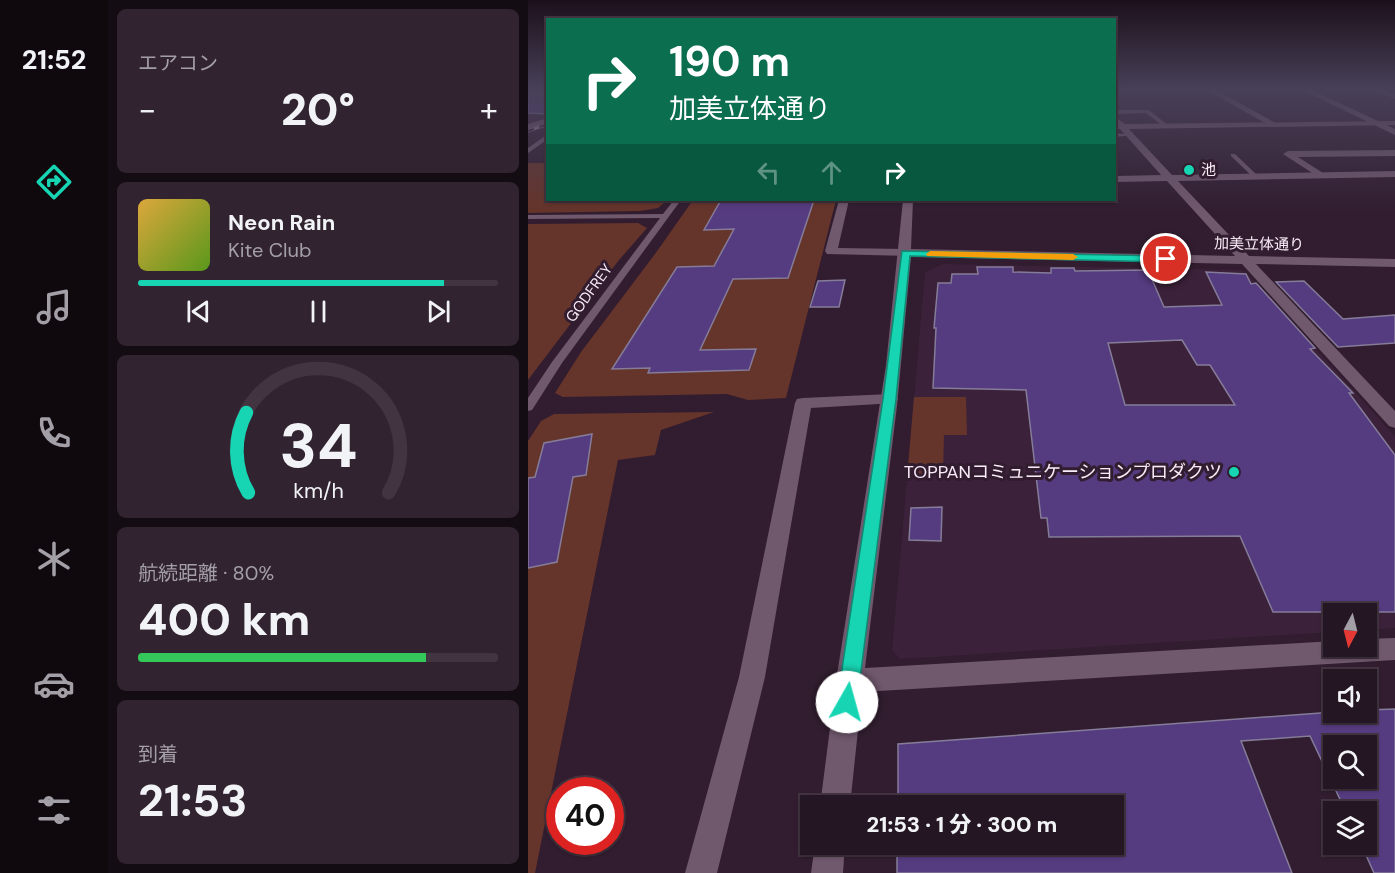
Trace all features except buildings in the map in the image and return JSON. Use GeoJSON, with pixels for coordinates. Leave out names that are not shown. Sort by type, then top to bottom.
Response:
{"type":"FeatureCollection","features":[{"type":"Feature","properties":{"kind":"street"},"geometry":{"type":"LineString","coordinates":[[1124,131],[1171,178],[1395,422]]}},
{"type":"Feature","properties":{"kind":"street"},"geometry":{"type":"LineString","coordinates":[[1320,175],[1288,154],[1395,153]]}},
{"type":"Feature","properties":{"kind":"street"},"geometry":{"type":"LineString","coordinates":[[1116,179],[1395,174]]}},
{"type":"Feature","properties":{"kind":"street","name":"加美立体通り"},"geometry":{"type":"LineString","coordinates":[[843,201],[831,251],[1395,263]]}},
{"type":"Feature","properties":{"kind":"street"},"geometry":{"type":"LineString","coordinates":[[836,795],[849,681],[890,399],[906,253],[908,201]]}},
{"type":"Feature","properties":{"kind":"street"},"geometry":{"type":"LineString","coordinates":[[701,873],[752,677],[803,403],[890,399]]}},
{"type":"Feature","properties":{"kind":"street"},"geometry":{"type":"LineString","coordinates":[[849,681],[1395,649]]}},
{"type":"Feature","properties":{"kind":"street"},"geometry":{"type":"LineString","coordinates":[[827,873],[829,855]]}},
{"type":"Feature","properties":{"kind":"lane"},"geometry":{"type":"LineString","coordinates":[[528,150],[546,137]]}},
{"type":"Feature","properties":{"kind":"lane"},"geometry":{"type":"LineString","coordinates":[[1233,155],[1255,176]]}},
{"type":"Feature","properties":{"kind":"lane","name":"GODFREY"},"geometry":{"type":"LineString","coordinates":[[528,407],[557,362],[676,201]]}},
{"type":"Feature","properties":{"kind":"lane"},"geometry":{"type":"LineString","coordinates":[[528,217],[664,216]]}},
{"type":"Feature","properties":{"kind":"shaded area"},"geometry":{"type":"Polygon","coordinates":[[[528,163],[546,163],[546,201],[666,201],[658,208],[640,211],[528,213],[528,163]]]}},
{"type":"Feature","properties":{"kind":"shaded area"},"geometry":{"type":"Polygon","coordinates":[[[692,201],[836,201],[786,398],[748,400],[727,394],[563,397],[555,393],[581,352],[692,201]]]}},
{"type":"Feature","properties":{"kind":"shaded area"},"geometry":{"type":"Polygon","coordinates":[[[638,223],[647,228],[619,260],[528,380],[528,224],[638,223]]]}},
{"type":"Feature","properties":{"kind":"shaded area"},"geometry":{"type":"Polygon","coordinates":[[[943,264],[1239,270],[1246,272],[1395,436],[1395,628],[1377,629],[1377,603],[1323,603],[1323,633],[900,659],[892,650],[925,272],[943,264]]]}},
{"type":"Feature","properties":{"kind":"shaded area"},"geometry":{"type":"Polygon","coordinates":[[[914,397],[966,397],[967,435],[944,435],[943,474],[911,475],[911,467],[908,466],[914,397]]]}},
{"type":"Feature","properties":{"kind":"shaded area"},"geometry":{"type":"Polygon","coordinates":[[[714,412],[661,430],[655,455],[618,460],[554,777],[546,777],[546,818],[535,873],[528,873],[528,441],[541,421],[554,414],[714,412]]]}},
{"type":"Feature","properties":{"kind":"slow traffic"},"geometry":{"type":"LineString","coordinates":[[930,254],[1073,257]]}},
{"type":"Feature","properties":{"kind":"place","name":"池"},"geometry":{"type":"Point","coordinates":[1189,170]}},
{"type":"Feature","properties":{"kind":"place","name":"TOPPANコミュニケーションプロダクツ"},"geometry":{"type":"Point","coordinates":[1234,472]}},
{"type":"Feature","properties":{"kind":"route"},"geometry":{"type":"LineString","coordinates":[[847,702],[890,399],[906,253],[1166,259]]}}]}
